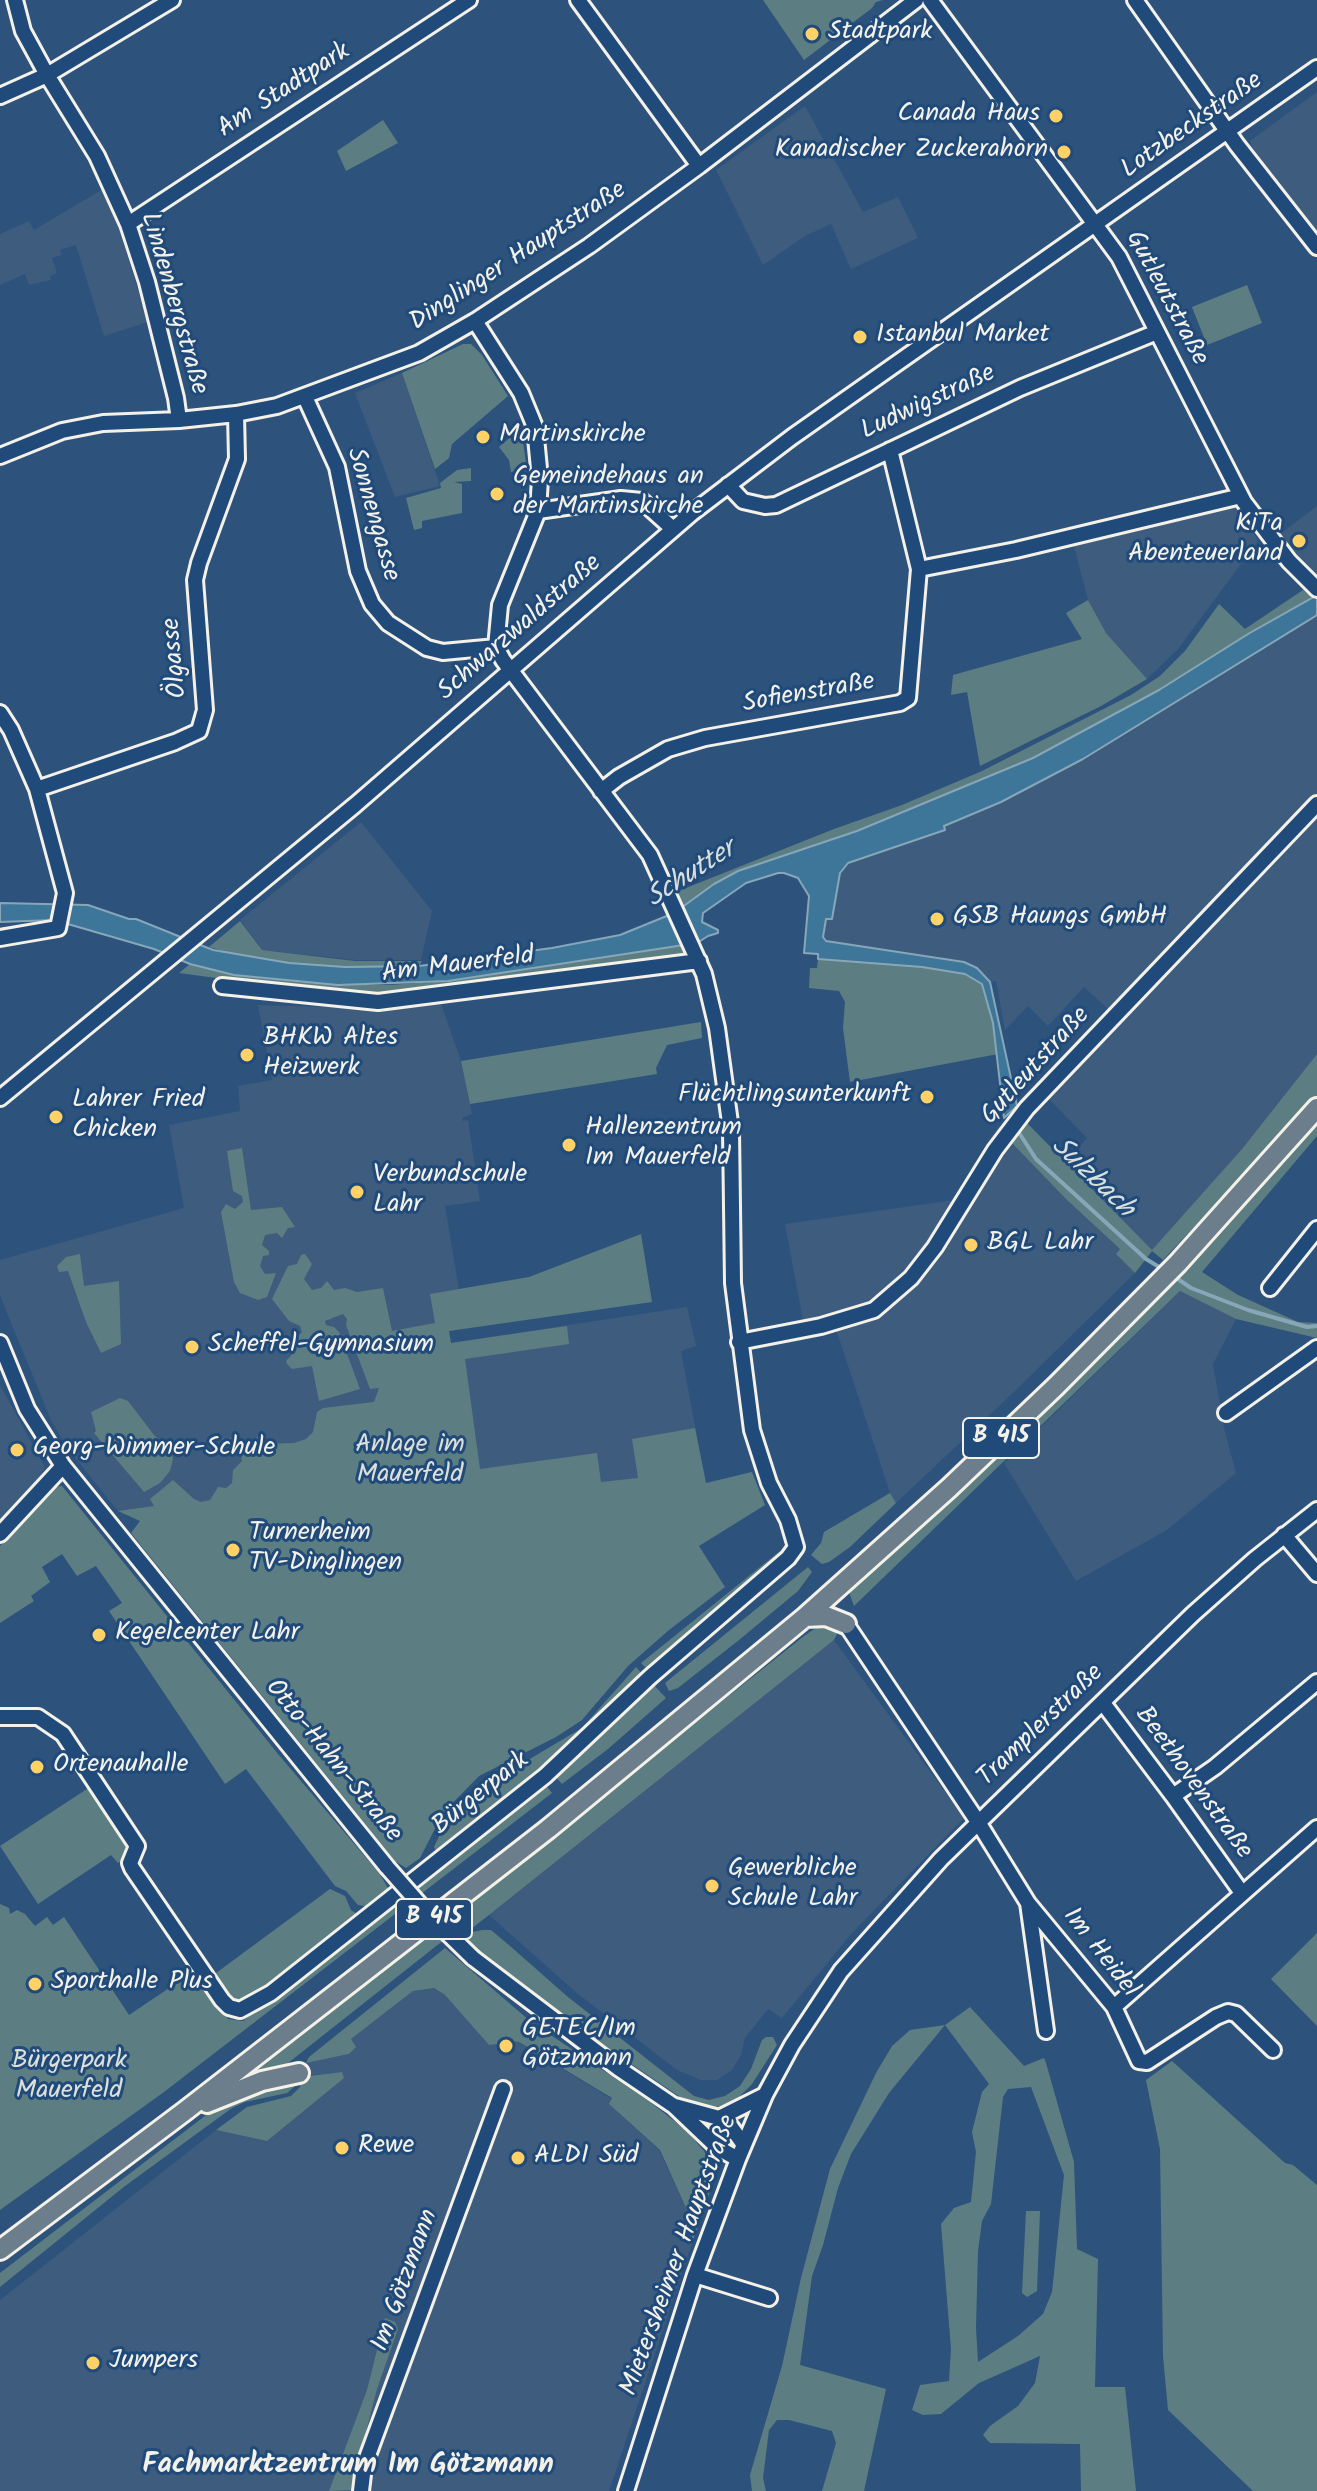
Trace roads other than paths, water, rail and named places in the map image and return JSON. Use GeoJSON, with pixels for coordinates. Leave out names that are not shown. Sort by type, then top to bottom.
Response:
{"type":"FeatureCollection","features":[{"type":"Feature","properties":{"kind":"main road","name":"B 415"},"geometry":{"type":"LineString","coordinates":[[0,2250],[185,2111],[548,1829],[805,1617],[949,1488],[1155,1286],[1317,1108]]}},
{"type":"Feature","properties":{"kind":"main road"},"geometry":{"type":"LineString","coordinates":[[841,1585],[841,1609],[846,1624]]}},
{"type":"Feature","properties":{"kind":"main road"},"geometry":{"type":"LineString","coordinates":[[805,1617],[826,1616],[846,1624]]}},
{"type":"Feature","properties":{"kind":"main road"},"geometry":{"type":"LineString","coordinates":[[185,2111],[262,2081],[299,2073]]}},
{"type":"Feature","properties":{"kind":"street","name":"Lindenbergstraße"},"geometry":{"type":"LineString","coordinates":[[15,0],[23,31],[97,156],[128,224],[147,282],[179,420]]}},
{"type":"Feature","properties":{"kind":"street"},"geometry":{"type":"LineString","coordinates":[[0,96],[47,75],[172,0]]}},
{"type":"Feature","properties":{"kind":"street","name":"Am Stadtpark"},"geometry":{"type":"LineString","coordinates":[[128,224],[469,0]]}},
{"type":"Feature","properties":{"kind":"street"},"geometry":{"type":"LineString","coordinates":[[578,0],[699,166]]}},
{"type":"Feature","properties":{"kind":"street","name":"Dinglinger Hauptstraße"},"geometry":{"type":"LineString","coordinates":[[0,456],[62,431],[103,423],[236,414],[305,397],[419,353],[475,321],[589,246],[916,0]]}},
{"type":"Feature","properties":{"kind":"street","name":"Gutleutstraße"},"geometry":{"type":"LineString","coordinates":[[930,0],[1119,257],[1241,496],[1289,561],[1316,588]]}},
{"type":"Feature","properties":{"kind":"street"},"geometry":{"type":"LineString","coordinates":[[1135,0],[1228,131],[1317,247]]}},
{"type":"Feature","properties":{"kind":"street","name":"Lotzbeckstraße"},"geometry":{"type":"LineString","coordinates":[[1096,225],[1317,68]]}},
{"type":"Feature","properties":{"kind":"street","name":"Schwarzwaldstraße"},"geometry":{"type":"LineString","coordinates":[[0,1098],[355,805],[673,529],[728,485],[1096,225]]}},
{"type":"Feature","properties":{"kind":"street"},"geometry":{"type":"LineString","coordinates":[[475,321],[521,393],[535,427],[540,479],[538,511],[500,605],[496,647],[650,855],[697,955],[717,1028],[731,1130],[733,1283],[739,1342]]}},
{"type":"Feature","properties":{"kind":"street","name":"Ludwigstraße"},"geometry":{"type":"LineString","coordinates":[[728,485],[743,501],[776,505],[1020,388],[1157,332]]}},
{"type":"Feature","properties":{"kind":"street","name":"Sonnengasse"},"geometry":{"type":"LineString","coordinates":[[305,397],[337,467],[358,571],[372,604],[388,623],[427,648],[443,652],[496,647]]}},
{"type":"Feature","properties":{"kind":"street","name":"Ölgasse"},"geometry":{"type":"LineString","coordinates":[[37,789],[199,731],[205,710],[195,580],[237,459],[236,414]]}},
{"type":"Feature","properties":{"kind":"street","name":"Sofienstraße"},"geometry":{"type":"LineString","coordinates":[[601,791],[668,749],[705,738],[900,703],[908,698],[919,569],[890,450]]}},
{"type":"Feature","properties":{"kind":"street"},"geometry":{"type":"LineString","coordinates":[[919,569],[1016,550],[1241,496]]}},
{"type":"Feature","properties":{"kind":"street"},"geometry":{"type":"LineString","coordinates":[[538,511],[621,499],[642,501],[673,529]]}},
{"type":"Feature","properties":{"kind":"street"},"geometry":{"type":"LineString","coordinates":[[0,713],[11,730],[37,789],[65,893],[59,926],[0,938]]}},
{"type":"Feature","properties":{"kind":"street","name":"Gutleutstraße"},"geometry":{"type":"LineString","coordinates":[[739,1342],[821,1326],[874,1310],[921,1267],[1027,1108],[1317,804]]}},
{"type":"Feature","properties":{"kind":"street","name":"Am Mauerfeld"},"geometry":{"type":"LineString","coordinates":[[222,986],[378,1002],[697,955]]}},
{"type":"Feature","properties":{"kind":"street"},"geometry":{"type":"LineString","coordinates":[[1270,1288],[1317,1229]]}},
{"type":"Feature","properties":{"kind":"street","name":"Bürgerpark"},"geometry":{"type":"LineString","coordinates":[[0,1717],[38,1717],[63,1734],[137,1846],[130,1863],[132,1868],[229,2007],[240,2010],[271,1993],[545,1776],[650,1677],[788,1558],[796,1547],[788,1520],[769,1483],[752,1430],[739,1342]]}},
{"type":"Feature","properties":{"kind":"street","name":"Otto-Hahn-Straße"},"geometry":{"type":"LineString","coordinates":[[0,1343],[27,1409],[63,1466],[430,1916],[473,1958],[559,2026],[674,2106],[718,2148],[741,2152]]}},
{"type":"Feature","properties":{"kind":"street"},"geometry":{"type":"LineString","coordinates":[[1226,1413],[1317,1348]]}},
{"type":"Feature","properties":{"kind":"street"},"geometry":{"type":"LineString","coordinates":[[0,1534],[63,1466]]}},
{"type":"Feature","properties":{"kind":"street","name":"Tramplerstraße"},"geometry":{"type":"LineString","coordinates":[[846,1624],[978,1822],[1193,1614],[1317,1510]]}},
{"type":"Feature","properties":{"kind":"street"},"geometry":{"type":"LineString","coordinates":[[1284,1535],[1317,1574]]}},
{"type":"Feature","properties":{"kind":"street"},"geometry":{"type":"LineString","coordinates":[[1173,1796],[1215,1767],[1317,1682]]}},
{"type":"Feature","properties":{"kind":"street","name":"Beethovenstraße"},"geometry":{"type":"LineString","coordinates":[[1103,1703],[1242,1893]]}},
{"type":"Feature","properties":{"kind":"street","name":"Im Heidel"},"geometry":{"type":"LineString","coordinates":[[978,1822],[1028,1903],[1114,2007],[1139,2061],[1144,2064],[1228,2012],[1236,2014],[1273,2050]]}},
{"type":"Feature","properties":{"kind":"street","name":"Mietersheimer Hauptstraße"},"geometry":{"type":"LineString","coordinates":[[626,2491],[695,2275],[765,2095],[792,2045],[841,1971],[931,1869],[978,1822]]}},
{"type":"Feature","properties":{"kind":"street"},"geometry":{"type":"LineString","coordinates":[[1114,2007],[1317,1828]]}},
{"type":"Feature","properties":{"kind":"street"},"geometry":{"type":"LineString","coordinates":[[1028,1903],[1046,2031]]}},
{"type":"Feature","properties":{"kind":"street","name":"Im Götzmann"},"geometry":{"type":"LineString","coordinates":[[361,2491],[364,2466],[503,2089]]}},
{"type":"Feature","properties":{"kind":"street"},"geometry":{"type":"LineString","coordinates":[[741,2152],[731,2127],[719,2118],[765,2095]]}},
{"type":"Feature","properties":{"kind":"street","name":"Otto-Hahn-Straße"},"geometry":{"type":"LineString","coordinates":[[674,2106],[719,2118]]}},
{"type":"Feature","properties":{"kind":"street"},"geometry":{"type":"LineString","coordinates":[[695,2275],[769,2298]]}},
{"type":"Feature","properties":{"kind":"waterway","name":"Sulzbach"},"geometry":{"type":"LineString","coordinates":[[1016,1128],[1036,1159],[1146,1259],[1164,1270]]}},
{"type":"Feature","properties":{"kind":"waterway","name":"Sulzbach"},"geometry":{"type":"LineString","coordinates":[[1172,1275],[1191,1288],[1248,1310],[1307,1327],[1317,1326]]}},
{"type":"Feature","properties":{"kind":"place","name":"Stadtpark"},"geometry":{"type":"Point","coordinates":[812,34]}},
{"type":"Feature","properties":{"kind":"place","name":"Canada Haus"},"geometry":{"type":"Point","coordinates":[1056,116]}},
{"type":"Feature","properties":{"kind":"place","name":"Kanadischer Zuckerahorn"},"geometry":{"type":"Point","coordinates":[1064,152]}},
{"type":"Feature","properties":{"kind":"place","name":"Istanbul Market"},"geometry":{"type":"Point","coordinates":[860,337]}},
{"type":"Feature","properties":{"kind":"place","name":"Martinskirche"},"geometry":{"type":"Point","coordinates":[483,437]}},
{"type":"Feature","properties":{"kind":"place","name":"Gemeindehaus an der Martinskirche"},"geometry":{"type":"Point","coordinates":[497,494]}},
{"type":"Feature","properties":{"kind":"place","name":"KiTa Abenteuerland"},"geometry":{"type":"Point","coordinates":[1299,541]}},
{"type":"Feature","properties":{"kind":"place","name":"GSB Haungs GmbH"},"geometry":{"type":"Point","coordinates":[937,919]}},
{"type":"Feature","properties":{"kind":"place","name":"BHKW Altes Heizwerk"},"geometry":{"type":"Point","coordinates":[247,1055]}},
{"type":"Feature","properties":{"kind":"place","name":"Flüchtlingsunterkunft"},"geometry":{"type":"Point","coordinates":[927,1097]}},
{"type":"Feature","properties":{"kind":"place","name":"Lahrer Fried Chicken"},"geometry":{"type":"Point","coordinates":[56,1117]}},
{"type":"Feature","properties":{"kind":"place","name":"Hallenzentrum Im Mauerfeld"},"geometry":{"type":"Point","coordinates":[569,1145]}},
{"type":"Feature","properties":{"kind":"place","name":"Verbundschule Lahr"},"geometry":{"type":"Point","coordinates":[357,1192]}},
{"type":"Feature","properties":{"kind":"place","name":"BGL Lahr"},"geometry":{"type":"Point","coordinates":[971,1245]}},
{"type":"Feature","properties":{"kind":"place","name":"Scheffel-Gymnasium"},"geometry":{"type":"Point","coordinates":[192,1347]}},
{"type":"Feature","properties":{"kind":"place","name":"Georg-Wimmer-Schule"},"geometry":{"type":"Point","coordinates":[17,1450]}},
{"type":"Feature","properties":{"kind":"place","name":"Turnerheim TV-Dinglingen"},"geometry":{"type":"Point","coordinates":[233,1550]}},
{"type":"Feature","properties":{"kind":"place","name":"Kegelcenter Lahr"},"geometry":{"type":"Point","coordinates":[99,1635]}},
{"type":"Feature","properties":{"kind":"place","name":"Ortenauhalle"},"geometry":{"type":"Point","coordinates":[37,1767]}},
{"type":"Feature","properties":{"kind":"place","name":"Gewerbliche Schule Lahr"},"geometry":{"type":"Point","coordinates":[712,1886]}},
{"type":"Feature","properties":{"kind":"place","name":"Sporthalle Plus"},"geometry":{"type":"Point","coordinates":[35,1984]}},
{"type":"Feature","properties":{"kind":"place","name":"GETEC/Im Götzmann"},"geometry":{"type":"Point","coordinates":[506,2046]}},
{"type":"Feature","properties":{"kind":"place","name":"Rewe"},"geometry":{"type":"Point","coordinates":[342,2148]}},
{"type":"Feature","properties":{"kind":"place","name":"ALDI Süd"},"geometry":{"type":"Point","coordinates":[518,2158]}},
{"type":"Feature","properties":{"kind":"place","name":"Jumpers"},"geometry":{"type":"Point","coordinates":[93,2363]}},
{"type":"Feature","properties":{"kind":"district","name":"Fachmarktzentrum Im Götzmann"},"geometry":{"type":"Point","coordinates":[348,2467]}},
{"type":"Feature","properties":{"kind":"water label","name":"Schutter"},"geometry":{"type":"Point","coordinates":[692,876]}},
{"type":"Feature","properties":{"kind":"park label","name":"Anlage im Mauerfeld"},"geometry":{"type":"Point","coordinates":[410,1462]}},
{"type":"Feature","properties":{"kind":"park label","name":"Bürgerpark Mauerfeld"},"geometry":{"type":"Point","coordinates":[69,2078]}}]}
